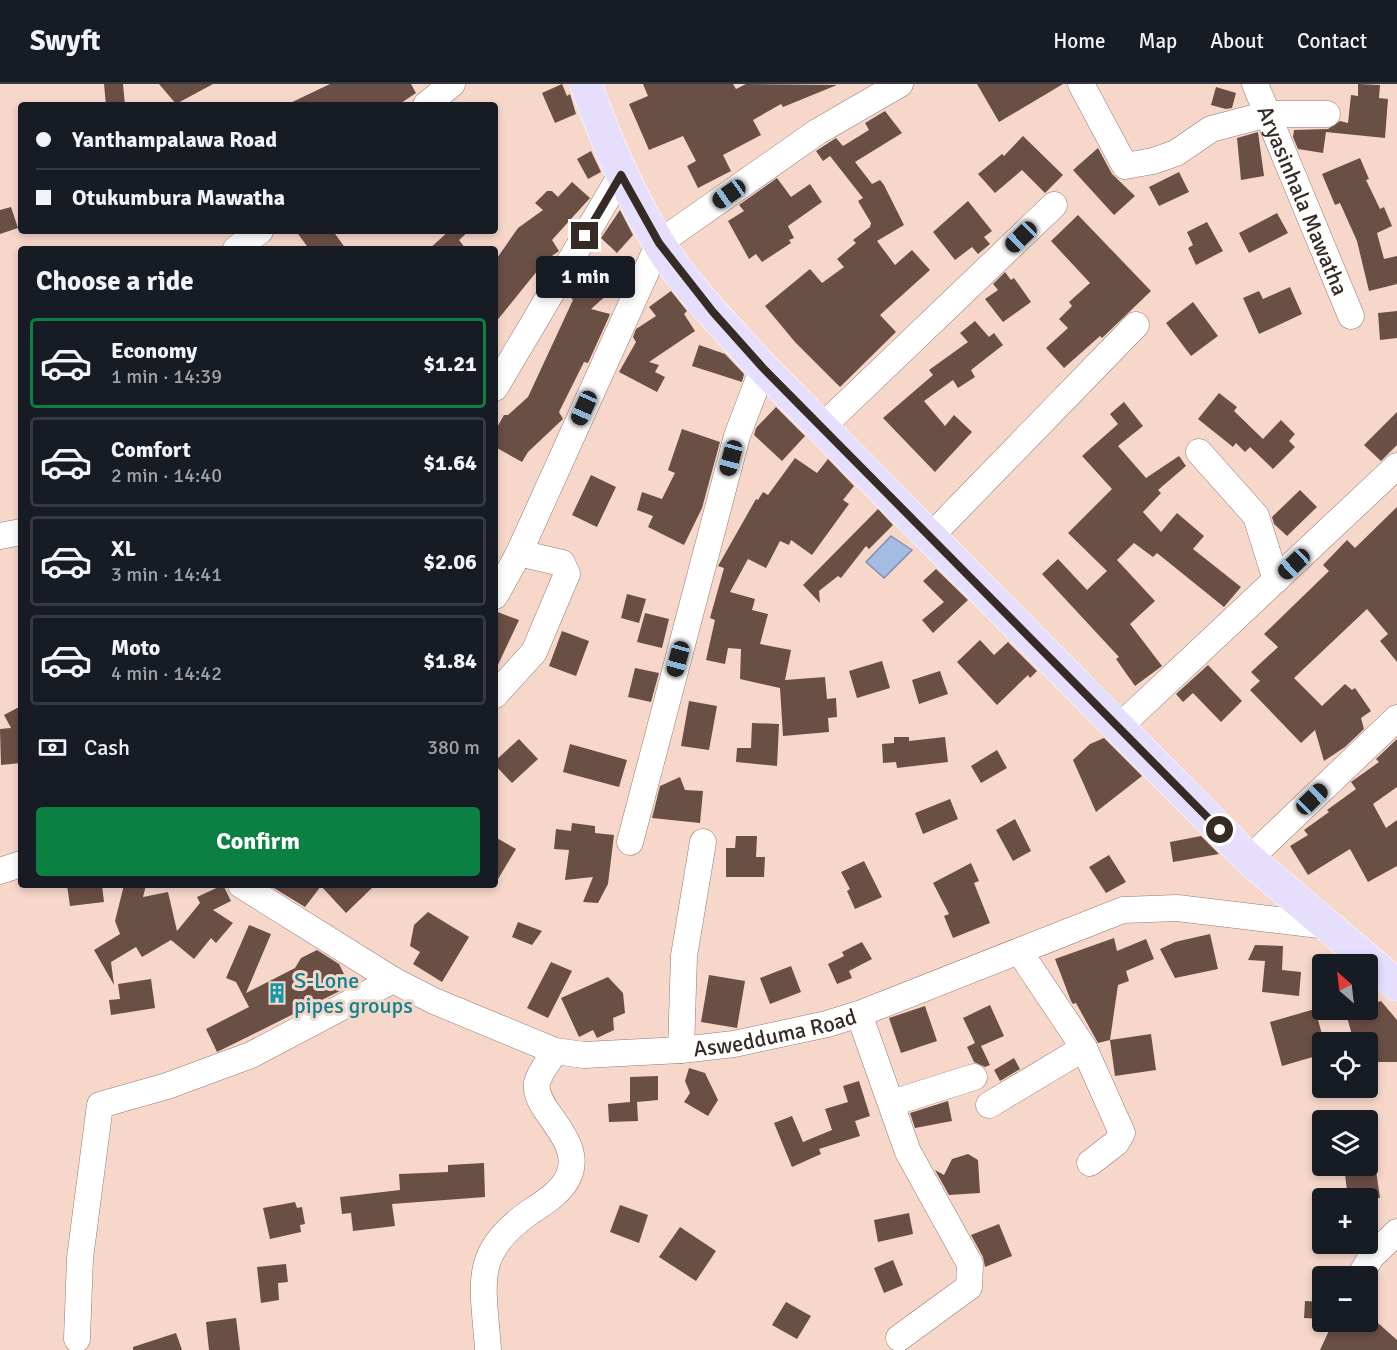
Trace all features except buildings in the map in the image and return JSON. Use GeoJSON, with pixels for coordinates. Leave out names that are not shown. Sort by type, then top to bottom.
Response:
{"type":"FeatureCollection","features":[{"type":"Feature","properties":{"kind":"main road"},"geometry":{"type":"LineString","coordinates":[[586,84],[621,175],[659,243],[713,312],[763,368],[1250,859],[1397,984]]}},
{"type":"Feature","properties":{"kind":"street"},"geometry":{"type":"LineString","coordinates":[[430,102],[452,84]]}},
{"type":"Feature","properties":{"kind":"street"},"geometry":{"type":"LineString","coordinates":[[498,591],[519,553],[659,243],[817,132],[900,84]]}},
{"type":"Feature","properties":{"kind":"street"},"geometry":{"type":"LineString","coordinates":[[1081,84],[1125,165],[1176,153],[1212,129],[1268,114],[1327,114]]}},
{"type":"Feature","properties":{"kind":"street","name":"Aryasinhala Mawatha"},"geometry":{"type":"LineString","coordinates":[[1255,84],[1350,316]]}},
{"type":"Feature","properties":{"kind":"street"},"geometry":{"type":"LineString","coordinates":[[498,383],[621,175]]}},
{"type":"Feature","properties":{"kind":"street"},"geometry":{"type":"LineString","coordinates":[[822,427],[1054,205]]}},
{"type":"Feature","properties":{"kind":"street"},"geometry":{"type":"LineString","coordinates":[[240,246],[256,234]]}},
{"type":"Feature","properties":{"kind":"street"},"geometry":{"type":"LineString","coordinates":[[932,536],[1136,325]]}},
{"type":"Feature","properties":{"kind":"street"},"geometry":{"type":"LineString","coordinates":[[630,842],[736,436],[763,368]]}},
{"type":"Feature","properties":{"kind":"street"},"geometry":{"type":"LineString","coordinates":[[1198,452],[1256,516],[1276,580]]}},
{"type":"Feature","properties":{"kind":"street"},"geometry":{"type":"LineString","coordinates":[[1118,728],[1397,466]]}},
{"type":"Feature","properties":{"kind":"street"},"geometry":{"type":"LineString","coordinates":[[0,536],[18,533]]}},
{"type":"Feature","properties":{"kind":"street"},"geometry":{"type":"LineString","coordinates":[[498,692],[534,652],[567,574],[562,563],[519,553]]}},
{"type":"Feature","properties":{"kind":"street"},"geometry":{"type":"LineString","coordinates":[[1250,859],[1397,718]]}},
{"type":"Feature","properties":{"kind":"street"},"geometry":{"type":"LineString","coordinates":[[681,1050],[684,956],[703,842]]}},
{"type":"Feature","properties":{"kind":"street"},"geometry":{"type":"LineString","coordinates":[[0,871],[18,865]]}},
{"type":"Feature","properties":{"kind":"street","name":"Aswedduma Road"},"geometry":{"type":"LineString","coordinates":[[246,888],[393,980],[434,1001],[555,1051],[584,1055],[681,1050],[734,1044],[827,1024],[859,1014],[1102,916],[1150,907],[1196,910],[1328,926]]}},
{"type":"Feature","properties":{"kind":"street"},"geometry":{"type":"LineString","coordinates":[[1019,951],[1084,1048],[1122,1132],[1116,1143],[1090,1163]]}},
{"type":"Feature","properties":{"kind":"street"},"geometry":{"type":"LineString","coordinates":[[77,1339],[80,1258],[100,1105],[167,1086],[251,1055],[393,980]]}},
{"type":"Feature","properties":{"kind":"street"},"geometry":{"type":"LineString","coordinates":[[859,1014],[908,1152],[970,1264],[969,1287],[899,1338]]}},
{"type":"Feature","properties":{"kind":"street"},"geometry":{"type":"LineString","coordinates":[[989,1105],[1084,1048]]}},
{"type":"Feature","properties":{"kind":"street"},"geometry":{"type":"LineString","coordinates":[[488,1350],[484,1281],[486,1263],[494,1247],[511,1225],[544,1203],[570,1174],[572,1160],[568,1143],[537,1092],[537,1082],[555,1051]]}},
{"type":"Feature","properties":{"kind":"street"},"geometry":{"type":"LineString","coordinates":[[892,1103],[974,1077]]}},
{"type":"Feature","properties":{"kind":"street"},"geometry":{"type":"LineString","coordinates":[[1366,1266],[1371,1257],[1397,1232]]}},
{"type":"Feature","properties":{"kind":"water"},"geometry":{"type":"Polygon","coordinates":[[[891,536],[912,550],[884,578],[866,562],[891,536]]]}},
{"type":"Feature","properties":{"kind":"place","name":"S-Lone pipes groups"},"geometry":{"type":"Point","coordinates":[277,993]}},
{"type":"Feature","properties":{"kind":"route"},"geometry":{"type":"LineString","coordinates":[[585,236],[621,175],[659,243],[713,312],[763,368],[932,536],[1220,830]]}}]}
